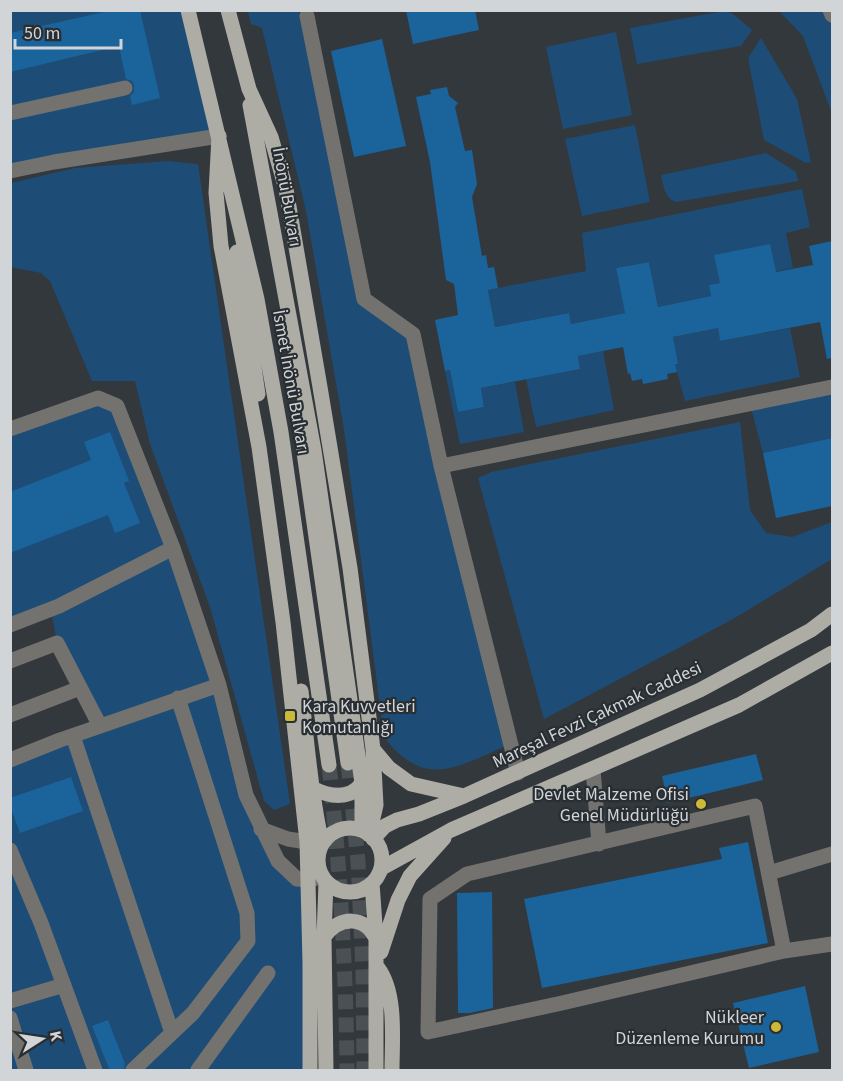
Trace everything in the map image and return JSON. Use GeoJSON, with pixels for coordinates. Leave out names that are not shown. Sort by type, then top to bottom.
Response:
{"type":"FeatureCollection","features":[{"type":"Feature","properties":{"kind":"main road","name":"İsmet İnönü Bulvarı"},"geometry":{"type":"LineString","coordinates":[[188,10],[257,298],[279,421],[329,765]]}},
{"type":"Feature","properties":{"kind":"main road"},"geometry":{"type":"LineString","coordinates":[[228,10],[249,89],[271,137],[286,189],[350,568],[373,748],[376,805],[368,835]]}},
{"type":"Feature","properties":{"kind":"main road","name":"İnönü Bulvarı"},"geometry":{"type":"LineString","coordinates":[[249,89],[288,312]]}},
{"type":"Feature","properties":{"kind":"main road"},"geometry":{"type":"LineString","coordinates":[[219,136],[287,578],[314,789],[324,937],[326,1071]]}},
{"type":"Feature","properties":{"kind":"main road"},"geometry":{"type":"LineString","coordinates":[[219,136],[216,193],[221,246],[259,447],[316,845]]}},
{"type":"Feature","properties":{"kind":"main road","name":"İsmet İnönü Bulvarı"},"geometry":{"type":"LineString","coordinates":[[288,312],[302,440],[348,763]]}},
{"type":"Feature","properties":{"kind":"main road"},"geometry":{"type":"LineString","coordinates":[[288,312],[314,450],[368,835],[381,854],[382,868]]}},
{"type":"Feature","properties":{"kind":"main road","name":"Mareşal Fevzi Çakmak Caddesi"},"geometry":{"type":"LineString","coordinates":[[368,835],[385,826],[518,773],[700,690],[811,630],[832,614]]}},
{"type":"Feature","properties":{"kind":"main road"},"geometry":{"type":"LineString","coordinates":[[319,879],[344,891],[354,892],[364,889],[372,883],[382,868],[451,830],[739,705],[832,653]]}},
{"type":"Feature","properties":{"kind":"main road"},"geometry":{"type":"LineString","coordinates":[[373,748],[389,768],[411,784],[464,796]]}},
{"type":"Feature","properties":{"kind":"main road"},"geometry":{"type":"LineString","coordinates":[[314,789],[326,795],[348,795],[357,790],[362,783]]}},
{"type":"Feature","properties":{"kind":"main road"},"geometry":{"type":"LineString","coordinates":[[316,845],[335,831],[353,828],[368,835]]}},
{"type":"Feature","properties":{"kind":"main road"},"geometry":{"type":"LineString","coordinates":[[376,966],[398,900],[410,876],[451,830]]}},
{"type":"Feature","properties":{"kind":"main road"},"geometry":{"type":"LineString","coordinates":[[310,1071],[310,963],[319,879]]}},
{"type":"Feature","properties":{"kind":"main road"},"geometry":{"type":"LineString","coordinates":[[372,883],[376,939],[376,1071]]}},
{"type":"Feature","properties":{"kind":"main road"},"geometry":{"type":"LineString","coordinates":[[324,937],[329,930],[351,920],[359,921],[370,928],[376,939]]}},
{"type":"Feature","properties":{"kind":"main road"},"geometry":{"type":"LineString","coordinates":[[376,966],[382,974],[389,993],[392,1071]]}},
{"type":"Feature","properties":{"kind":"lane"},"geometry":{"type":"LineString","coordinates":[[830,10],[832,15]]}},
{"type":"Feature","properties":{"kind":"lane"},"geometry":{"type":"LineString","coordinates":[[308,16],[364,299],[413,334],[441,466],[518,773]]}},
{"type":"Feature","properties":{"kind":"lane"},"geometry":{"type":"LineString","coordinates":[[10,113],[125,88]]}},
{"type":"Feature","properties":{"kind":"lane"},"geometry":{"type":"LineString","coordinates":[[10,171],[219,136]]}},
{"type":"Feature","properties":{"kind":"lane"},"geometry":{"type":"LineString","coordinates":[[441,466],[832,387]]}},
{"type":"Feature","properties":{"kind":"lane"},"geometry":{"type":"LineString","coordinates":[[10,429],[98,399],[117,406],[173,548],[219,685],[246,795],[279,861],[297,879],[319,879]]}},
{"type":"Feature","properties":{"kind":"lane"},"geometry":{"type":"LineString","coordinates":[[10,625],[59,606],[173,548]]}},
{"type":"Feature","properties":{"kind":"lane"},"geometry":{"type":"LineString","coordinates":[[10,661],[57,643],[100,726]]}},
{"type":"Feature","properties":{"kind":"lane"},"geometry":{"type":"LineString","coordinates":[[10,760],[177,698],[219,685]]}},
{"type":"Feature","properties":{"kind":"lane"},"geometry":{"type":"LineString","coordinates":[[10,715],[80,688]]}},
{"type":"Feature","properties":{"kind":"lane"},"geometry":{"type":"LineString","coordinates":[[133,1071],[193,1013],[248,941],[247,913],[177,698]]}},
{"type":"Feature","properties":{"kind":"lane"},"geometry":{"type":"LineString","coordinates":[[73,736],[172,1033]]}},
{"type":"Feature","properties":{"kind":"lane"},"geometry":{"type":"LineString","coordinates":[[592,769],[599,844]]}},
{"type":"Feature","properties":{"kind":"lane"},"geometry":{"type":"LineString","coordinates":[[784,951],[755,806],[467,874],[430,899],[428,1032],[784,951],[832,944]]}},
{"type":"Feature","properties":{"kind":"lane"},"geometry":{"type":"LineString","coordinates":[[261,829],[288,839],[316,845]]}},
{"type":"Feature","properties":{"kind":"lane"},"geometry":{"type":"LineString","coordinates":[[10,850],[64,985],[95,1071]]}},
{"type":"Feature","properties":{"kind":"lane"},"geometry":{"type":"LineString","coordinates":[[769,873],[832,854]]}},
{"type":"Feature","properties":{"kind":"lane"},"geometry":{"type":"LineString","coordinates":[[198,1071],[268,973]]}},
{"type":"Feature","properties":{"kind":"lane"},"geometry":{"type":"LineString","coordinates":[[10,1001],[64,985]]}},
{"type":"Feature","properties":{"kind":"lane"},"geometry":{"type":"LineString","coordinates":[[10,1018],[14,1043],[26,1071]]}},
{"type":"Feature","properties":{"kind":"shaded area"},"geometry":{"type":"Polygon","coordinates":[[[10,11],[188,11],[219,136],[11,171],[10,11]]]}},
{"type":"Feature","properties":{"kind":"shaded area"},"geometry":{"type":"Polygon","coordinates":[[[248,11],[299,11],[364,299],[413,334],[510,744],[459,766],[428,769],[414,764],[399,754],[384,737],[344,429],[306,211],[262,28],[251,24],[248,11]]]}},
{"type":"Feature","properties":{"kind":"shaded area"},"geometry":{"type":"Polygon","coordinates":[[[724,11],[733,14],[752,30],[741,46],[637,64],[630,28],[724,11]]]}},
{"type":"Feature","properties":{"kind":"shaded area"},"geometry":{"type":"Polygon","coordinates":[[[779,11],[830,11],[832,15],[832,120],[831,111],[803,36],[779,11]]]}},
{"type":"Feature","properties":{"kind":"shaded area"},"geometry":{"type":"Polygon","coordinates":[[[616,32],[632,115],[563,129],[546,47],[616,32]]]}},
{"type":"Feature","properties":{"kind":"shaded area"},"geometry":{"type":"Polygon","coordinates":[[[761,38],[797,99],[811,162],[806,163],[764,140],[748,58],[761,38]]]}},
{"type":"Feature","properties":{"kind":"shaded area"},"geometry":{"type":"Polygon","coordinates":[[[635,125],[650,202],[582,216],[565,139],[635,125]]]}},
{"type":"Feature","properties":{"kind":"shaded area"},"geometry":{"type":"Polygon","coordinates":[[[766,153],[796,172],[798,181],[676,202],[665,191],[661,175],[766,153]]]}},
{"type":"Feature","properties":{"kind":"shaded area"},"geometry":{"type":"Polygon","coordinates":[[[168,161],[198,164],[290,804],[274,810],[264,801],[210,607],[150,444],[135,381],[92,381],[50,281],[41,273],[11,267],[11,183],[75,168],[168,161]]]}},
{"type":"Feature","properties":{"kind":"shaded area"},"geometry":{"type":"Polygon","coordinates":[[[802,189],[810,227],[786,233],[793,268],[710,285],[711,296],[658,307],[649,262],[616,268],[625,313],[571,324],[569,313],[495,327],[488,290],[586,271],[582,233],[802,189]]]}},
{"type":"Feature","properties":{"kind":"shaded area"},"geometry":{"type":"Polygon","coordinates":[[[718,328],[720,341],[790,328],[800,377],[685,401],[675,364],[677,364],[664,339],[718,328]]]}},
{"type":"Feature","properties":{"kind":"shaded area"},"geometry":{"type":"Polygon","coordinates":[[[603,351],[614,410],[536,427],[526,379],[580,369],[578,356],[603,351]]]}},
{"type":"Feature","properties":{"kind":"shaded area"},"geometry":{"type":"Polygon","coordinates":[[[450,370],[458,412],[484,407],[481,388],[515,382],[524,432],[460,444],[445,371],[450,370]]]}},
{"type":"Feature","properties":{"kind":"shaded area"},"geometry":{"type":"Polygon","coordinates":[[[832,387],[832,438],[763,453],[750,404],[832,387]]]}},
{"type":"Feature","properties":{"kind":"shaded area"},"geometry":{"type":"Polygon","coordinates":[[[98,398],[117,406],[173,548],[246,795],[278,861],[308,880],[310,1070],[11,1070],[11,760],[99,726],[57,643],[51,610],[11,625],[11,429],[98,398]]]}},
{"type":"Feature","properties":{"kind":"shaded area"},"geometry":{"type":"Polygon","coordinates":[[[740,422],[750,510],[766,533],[792,537],[832,522],[832,559],[733,619],[544,719],[478,478],[491,472],[740,422]]]}},
{"type":"Feature","properties":{"kind":"building"},"geometry":{"type":"Polygon","coordinates":[[[113,10],[140,10],[160,98],[132,105],[130,96],[134,92],[134,85],[132,81],[126,79],[119,46],[10,72],[10,33],[113,10]]]}},
{"type":"Feature","properties":{"kind":"building"},"geometry":{"type":"Polygon","coordinates":[[[406,10],[475,10],[479,30],[413,44],[406,10]]]}},
{"type":"Feature","properties":{"kind":"building"},"geometry":{"type":"Polygon","coordinates":[[[382,39],[406,146],[354,157],[331,51],[382,39]]]}},
{"type":"Feature","properties":{"kind":"building"},"geometry":{"type":"Polygon","coordinates":[[[447,87],[449,96],[458,103],[455,107],[465,151],[472,150],[477,184],[472,197],[482,256],[486,255],[488,268],[494,267],[498,288],[488,290],[495,327],[569,313],[571,324],[625,313],[616,268],[649,262],[658,307],[711,296],[709,285],[720,283],[714,255],[770,244],[776,272],[813,265],[809,246],[832,241],[832,358],[827,359],[820,322],[720,341],[718,328],[673,337],[678,364],[675,364],[677,372],[667,374],[668,379],[643,384],[642,379],[632,381],[630,373],[628,374],[623,347],[578,356],[580,369],[481,388],[484,407],[458,412],[450,370],[445,371],[435,320],[458,315],[454,284],[446,280],[430,162],[416,97],[431,94],[430,90],[447,87]]]}},
{"type":"Feature","properties":{"kind":"building"},"geometry":{"type":"Polygon","coordinates":[[[110,432],[129,481],[124,483],[140,523],[115,533],[108,515],[10,553],[10,492],[91,460],[84,442],[110,432]]]}},
{"type":"Feature","properties":{"kind":"building"},"geometry":{"type":"Polygon","coordinates":[[[832,438],[832,506],[776,518],[763,453],[832,438]]]}},
{"type":"Feature","properties":{"kind":"building"},"geometry":{"type":"Polygon","coordinates":[[[756,754],[763,780],[668,803],[662,776],[756,754]]]}},
{"type":"Feature","properties":{"kind":"building"},"geometry":{"type":"Polygon","coordinates":[[[71,777],[83,811],[20,833],[10,806],[10,798],[71,777]]]}},
{"type":"Feature","properties":{"kind":"building"},"geometry":{"type":"Polygon","coordinates":[[[748,842],[768,943],[542,988],[524,899],[722,859],[719,848],[748,842]]]}},
{"type":"Feature","properties":{"kind":"building"},"geometry":{"type":"Polygon","coordinates":[[[492,892],[493,1008],[458,1013],[457,893],[492,892]]]}},
{"type":"Feature","properties":{"kind":"building","name":"Nükleer Düzenleme Kurumu"},"geometry":{"type":"Polygon","coordinates":[[[805,986],[819,1052],[749,1068],[733,1003],[805,986]]]}},
{"type":"Feature","properties":{"kind":"building"},"geometry":{"type":"Polygon","coordinates":[[[108,1020],[125,1064],[124,1069],[120,1071],[110,1071],[92,1026],[108,1020]]]}},
{"type":"Feature","properties":{"kind":"tunnel"},"geometry":{"type":"LineString","coordinates":[[348,763],[358,861],[363,971],[364,1070]]}},
{"type":"Feature","properties":{"kind":"tunnel"},"geometry":{"type":"LineString","coordinates":[[329,765],[342,918],[347,1070]]}},
{"type":"Feature","properties":{"kind":"place","name":"Kara Kuvvetleri Komutanlığı"},"geometry":{"type":"Point","coordinates":[290,716]}},
{"type":"Feature","properties":{"kind":"place","name":"Devlet Malzeme Ofisi Genel Müdürlüğü"},"geometry":{"type":"Point","coordinates":[701,804]}},
{"type":"Feature","properties":{"kind":"place","name":"Nükleer Düzenleme Kurumu"},"geometry":{"type":"Point","coordinates":[776,1027]}}]}
